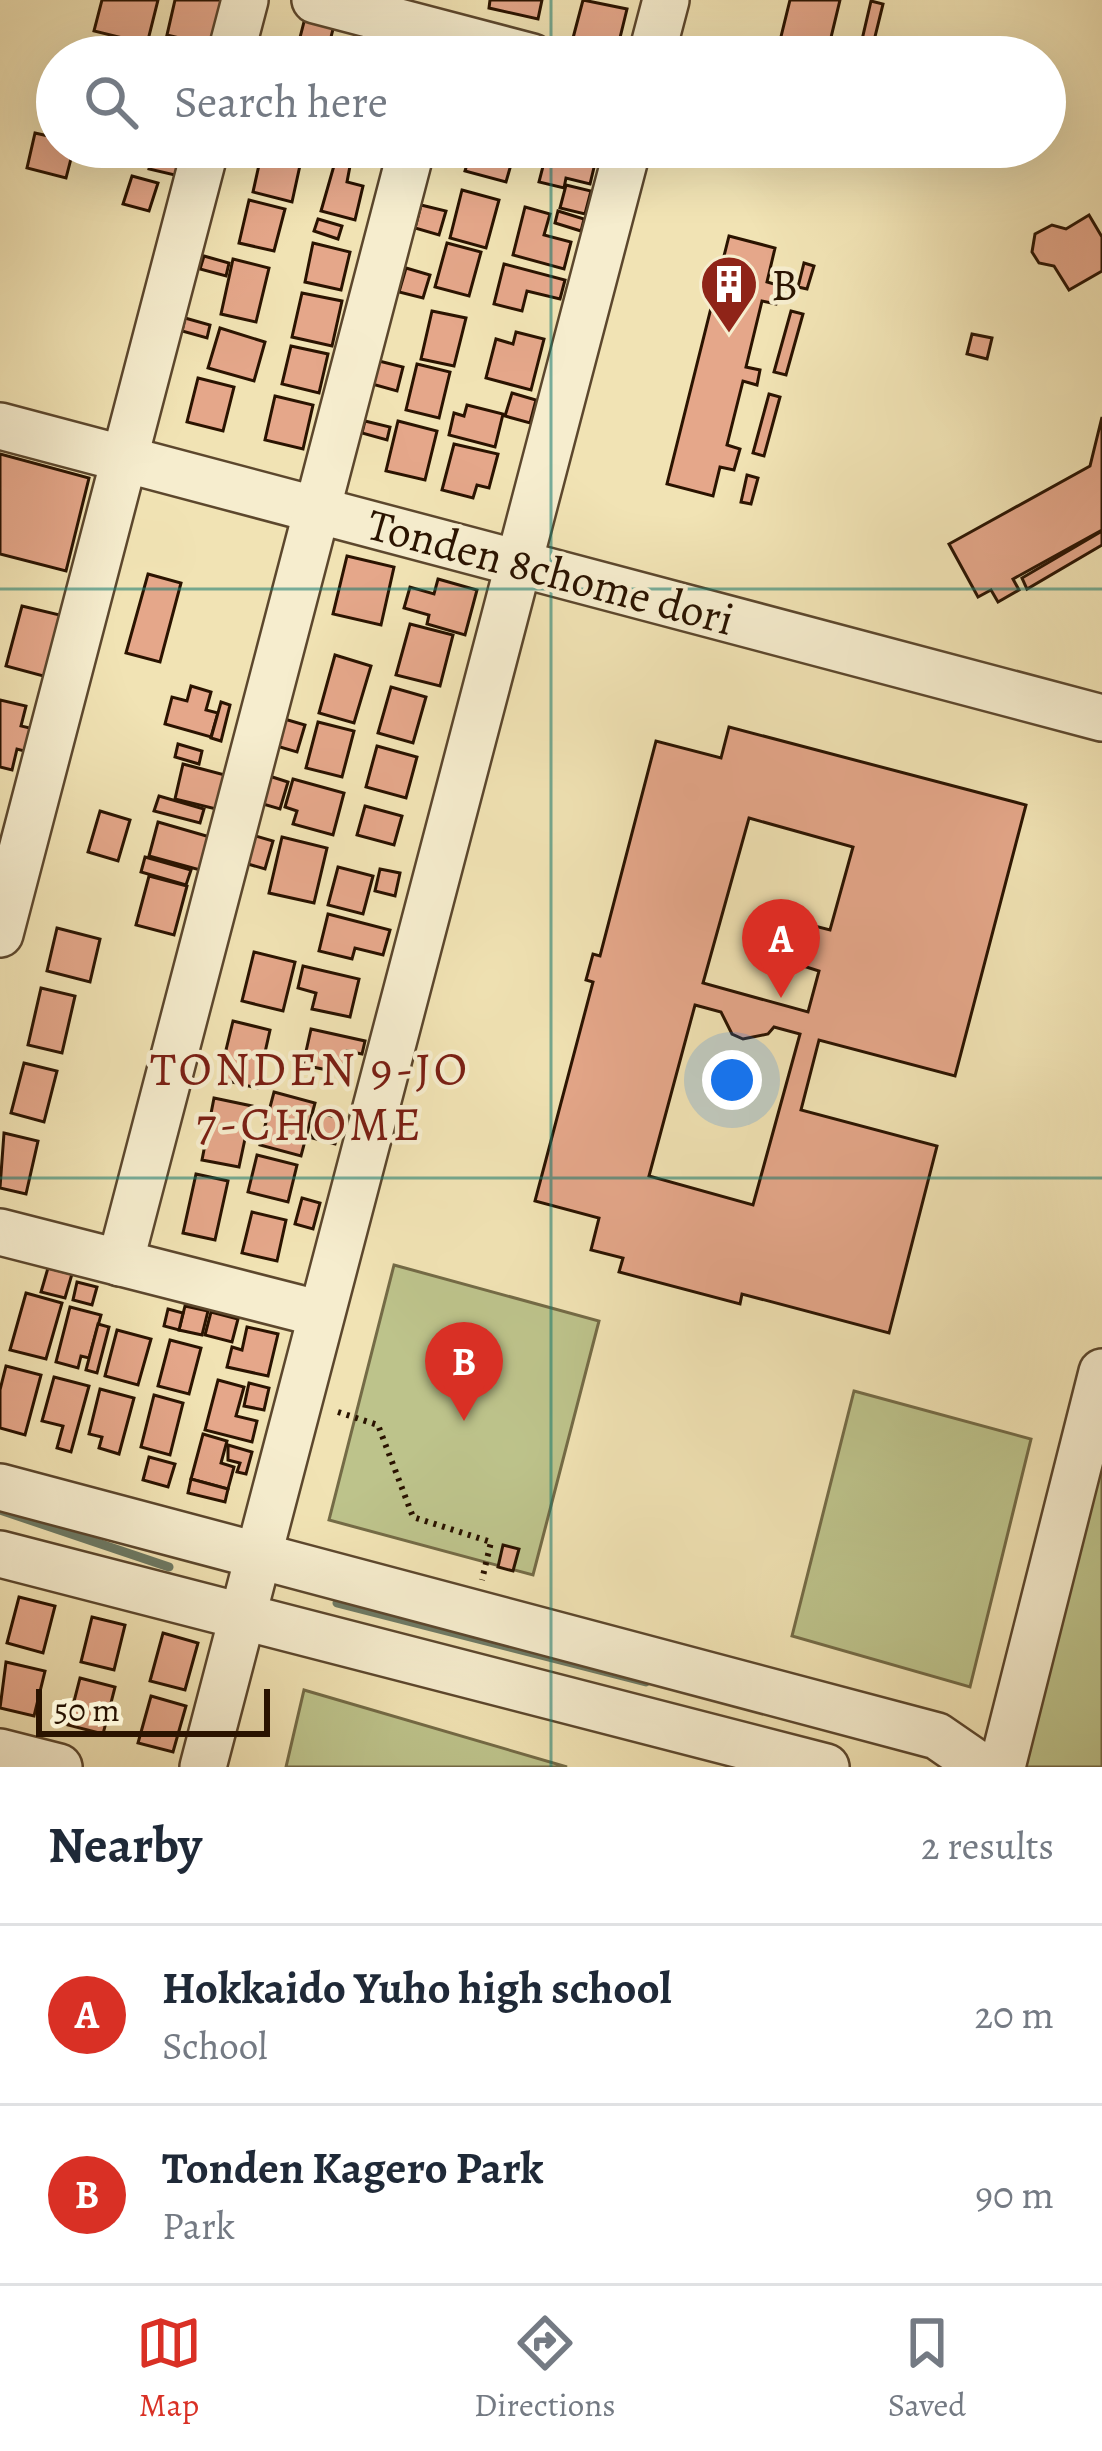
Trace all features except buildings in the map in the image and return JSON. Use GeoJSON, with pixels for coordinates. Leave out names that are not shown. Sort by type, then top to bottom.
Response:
{"type":"FeatureCollection","features":[{"type":"Feature","properties":{"kind":"street"},"geometry":{"type":"LineString","coordinates":[[236,36],[245,0]]}},
{"type":"Feature","properties":{"kind":"street"},"geometry":{"type":"LineString","coordinates":[[315,0],[443,30]]}},
{"type":"Feature","properties":{"kind":"street"},"geometry":{"type":"LineString","coordinates":[[657,36],[666,0]]}},
{"type":"Feature","properties":{"kind":"street"},"geometry":{"type":"LineString","coordinates":[[0,934],[201,168]]}},
{"type":"Feature","properties":{"kind":"street"},"geometry":{"type":"LineString","coordinates":[[120,1263],[407,168]]}},
{"type":"Feature","properties":{"kind":"street"},"geometry":{"type":"LineString","coordinates":[[203,1767],[623,168]]}},
{"type":"Feature","properties":{"kind":"street","name":"Tonden 8chome dori"},"geometry":{"type":"LineString","coordinates":[[0,426],[1102,718]]}},
{"type":"Feature","properties":{"kind":"street"},"geometry":{"type":"LineString","coordinates":[[0,1232],[321,1314]]}},
{"type":"Feature","properties":{"kind":"street"},"geometry":{"type":"LineString","coordinates":[[1002,1767],[1102,1372]]}},
{"type":"Feature","properties":{"kind":"street"},"geometry":{"type":"LineString","coordinates":[[0,1487],[937,1736],[982,1767]]}},
{"type":"Feature","properties":{"kind":"street"},"geometry":{"type":"LineString","coordinates":[[0,1554],[826,1767]]}},
{"type":"Feature","properties":{"kind":"street"},"geometry":{"type":"LineString","coordinates":[[0,1752],[58,1767]]}},
{"type":"Feature","properties":{"kind":"path"},"geometry":{"type":"LineString","coordinates":[[338,1412],[378,1425],[413,1517],[491,1542],[480,1587]]}},
{"type":"Feature","properties":{"kind":"green space"},"geometry":{"type":"Polygon","coordinates":[[[394,1265],[599,1321],[533,1575],[329,1520],[394,1265]]]}},
{"type":"Feature","properties":{"kind":"green space"},"geometry":{"type":"Polygon","coordinates":[[[854,1391],[1031,1439],[970,1687],[792,1636],[854,1391]]]}},
{"type":"Feature","properties":{"kind":"green space"},"geometry":{"type":"Polygon","coordinates":[[[1102,1438],[1102,1767],[1011,1767],[1102,1438]]]}},
{"type":"Feature","properties":{"kind":"green space"},"geometry":{"type":"Polygon","coordinates":[[[304,1690],[567,1767],[286,1767],[304,1690]]]}},
{"type":"Feature","properties":{"kind":"waterway"},"geometry":{"type":"LineString","coordinates":[[0,1510],[169,1567]]}},
{"type":"Feature","properties":{"kind":"waterway"},"geometry":{"type":"LineString","coordinates":[[337,1603],[646,1682]]}},
{"type":"Feature","properties":{"kind":"place","name":"B"},"geometry":{"type":"Point","coordinates":[729,335]}},
{"type":"Feature","properties":{"kind":"place","name":"Hokkaido Yuho high school"},"geometry":{"type":"Point","coordinates":[781,998]}},
{"type":"Feature","properties":{"kind":"place","name":"Tonden Kagero Park"},"geometry":{"type":"Point","coordinates":[464,1421]}},
{"type":"Feature","properties":{"kind":"district","name":"TONDEN 9-JO 7-CHOME"},"geometry":{"type":"Point","coordinates":[310,1096]}}]}
